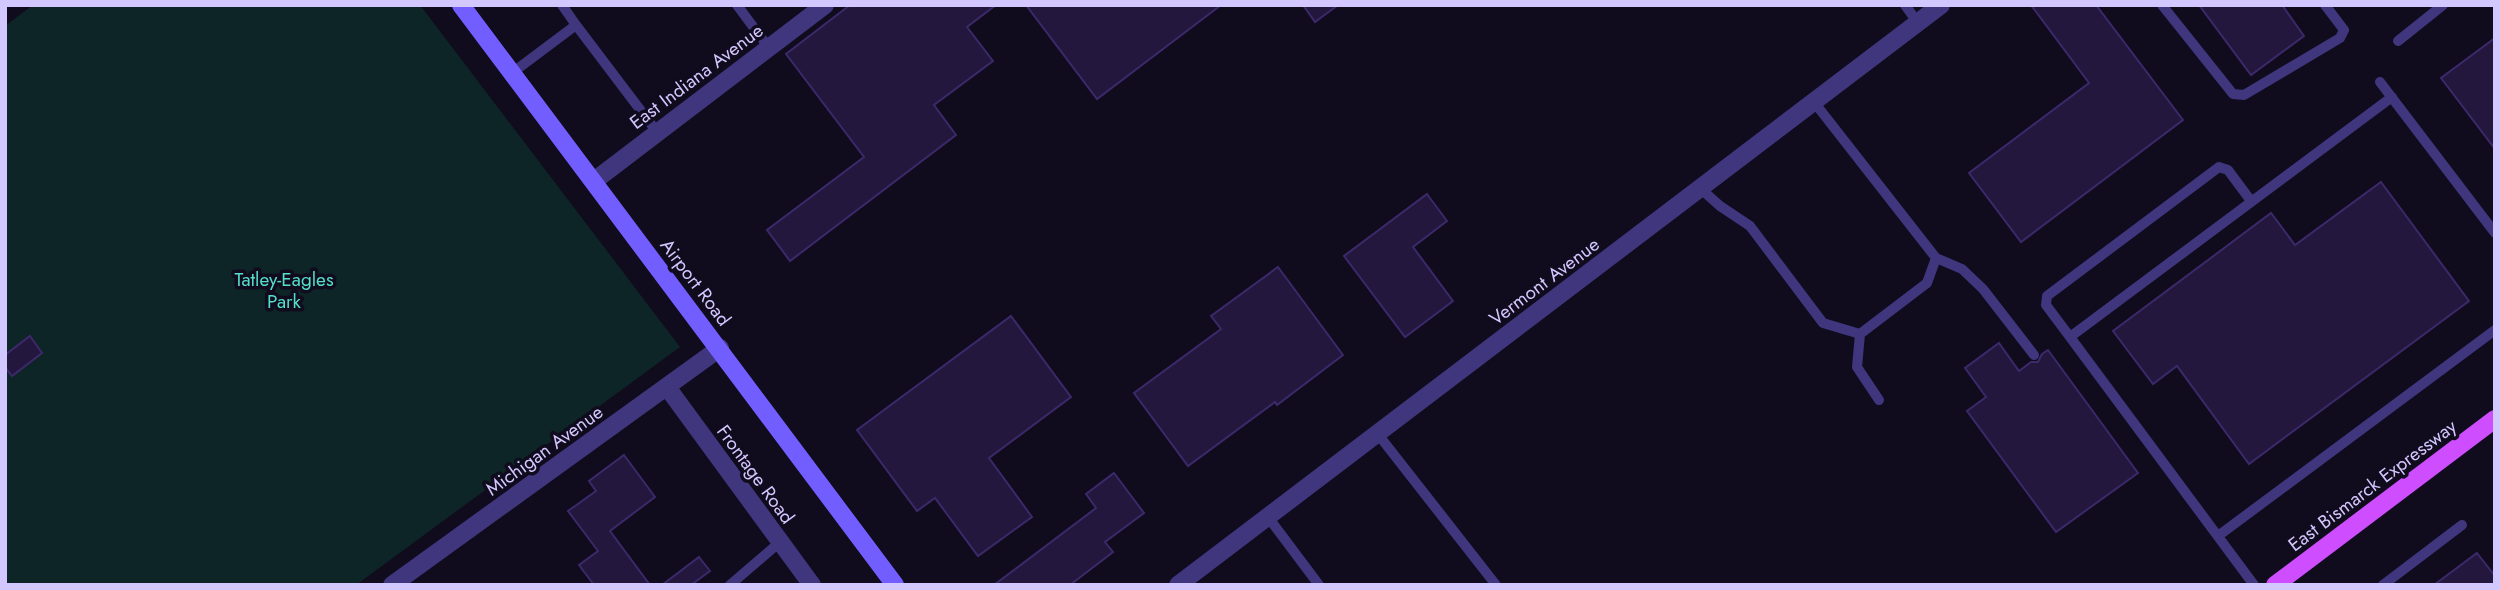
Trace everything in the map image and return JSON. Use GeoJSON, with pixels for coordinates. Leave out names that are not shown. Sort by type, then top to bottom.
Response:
{"type":"FeatureCollection","features":[{"type":"Feature","properties":{"kind":"main road","name":"Airport Road"},"geometry":{"type":"LineString","coordinates":[[461,5],[895,585]]}},
{"type":"Feature","properties":{"kind":"main road","name":"East Bismarck Expressway"},"geometry":{"type":"LineString","coordinates":[[2275,585],[2495,419]]}},
{"type":"Feature","properties":{"kind":"street","name":"East Indiana Avenue"},"geometry":{"type":"LineString","coordinates":[[594,181],[825,5]]}},
{"type":"Feature","properties":{"kind":"street","name":"Vermont Avenue"},"geometry":{"type":"LineString","coordinates":[[1178,585],[1941,5]]}},
{"type":"Feature","properties":{"kind":"street","name":"Michigan Avenue"},"geometry":{"type":"LineString","coordinates":[[392,585],[720,348]]}},
{"type":"Feature","properties":{"kind":"street","name":"Frontage Road"},"geometry":{"type":"LineString","coordinates":[[667,387],[811,585]]}},
{"type":"Feature","properties":{"kind":"lane"},"geometry":{"type":"LineString","coordinates":[[562,5],[657,132]]}},
{"type":"Feature","properties":{"kind":"lane"},"geometry":{"type":"LineString","coordinates":[[737,5],[769,48]]}},
{"type":"Feature","properties":{"kind":"lane"},"geometry":{"type":"LineString","coordinates":[[1905,5],[1918,23]]}},
{"type":"Feature","properties":{"kind":"lane"},"geometry":{"type":"LineString","coordinates":[[2162,5],[2233,94],[2244,95],[2340,38],[2344,30],[2325,5]]}},
{"type":"Feature","properties":{"kind":"lane"},"geometry":{"type":"LineString","coordinates":[[2398,41],[2443,5]]}},
{"type":"Feature","properties":{"kind":"lane"},"geometry":{"type":"LineString","coordinates":[[512,73],[576,25]]}},
{"type":"Feature","properties":{"kind":"lane"},"geometry":{"type":"LineString","coordinates":[[2380,82],[2495,233]]}},
{"type":"Feature","properties":{"kind":"lane"},"geometry":{"type":"LineString","coordinates":[[2070,337],[2392,97]]}},
{"type":"Feature","properties":{"kind":"lane"},"geometry":{"type":"LineString","coordinates":[[1814,102],[1936,258],[1962,269],[1983,289],[2034,355]]}},
{"type":"Feature","properties":{"kind":"lane"},"geometry":{"type":"LineString","coordinates":[[2251,201],[2228,170],[2219,167],[2047,296],[2046,304],[2254,585]]}},
{"type":"Feature","properties":{"kind":"lane"},"geometry":{"type":"LineString","coordinates":[[1701,188],[1720,206],[1750,226],[1824,323],[1860,334]]}},
{"type":"Feature","properties":{"kind":"lane"},"geometry":{"type":"LineString","coordinates":[[1879,400],[1857,367],[1860,334],[1927,283],[1936,258]]}},
{"type":"Feature","properties":{"kind":"lane"},"geometry":{"type":"LineString","coordinates":[[2218,536],[2495,330]]}},
{"type":"Feature","properties":{"kind":"lane"},"geometry":{"type":"LineString","coordinates":[[1377,433],[1494,584]]}},
{"type":"Feature","properties":{"kind":"lane"},"geometry":{"type":"LineString","coordinates":[[1268,517],[1319,585]]}},
{"type":"Feature","properties":{"kind":"lane"},"geometry":{"type":"LineString","coordinates":[[2383,585],[2462,525]]}},
{"type":"Feature","properties":{"kind":"lane"},"geometry":{"type":"LineString","coordinates":[[730,585],[779,542]]}},
{"type":"Feature","properties":{"kind":"green space","name":"Tatley-Eagles Park"},"geometry":{"type":"Polygon","coordinates":[[[33,5],[420,5],[680,347],[356,585],[5,585],[5,26],[33,5]]]}},
{"type":"Feature","properties":{"kind":"building"},"geometry":{"type":"Polygon","coordinates":[[[850,5],[996,5],[967,27],[993,61],[934,105],[956,135],[790,261],[767,230],[864,157],[786,54],[850,5]]]}},
{"type":"Feature","properties":{"kind":"building"},"geometry":{"type":"Polygon","coordinates":[[[1026,5],[1221,5],[1097,99],[1026,5]]]}},
{"type":"Feature","properties":{"kind":"building"},"geometry":{"type":"Polygon","coordinates":[[[1303,5],[1338,5],[1315,22],[1303,5]]]}},
{"type":"Feature","properties":{"kind":"building"},"geometry":{"type":"Polygon","coordinates":[[[2031,5],[2096,5],[2183,120],[2021,242],[1969,173],[2089,83],[2031,5]]]}},
{"type":"Feature","properties":{"kind":"building"},"geometry":{"type":"Polygon","coordinates":[[[2199,5],[2282,5],[2304,36],[2251,75],[2199,5]]]}},
{"type":"Feature","properties":{"kind":"building"},"geometry":{"type":"Polygon","coordinates":[[[2495,38],[2495,149],[2441,78],[2495,38]]]}},
{"type":"Feature","properties":{"kind":"building"},"geometry":{"type":"Polygon","coordinates":[[[2381,182],[2469,301],[2249,464],[2177,366],[2153,384],[2113,331],[2271,213],[2295,245],[2381,182]]]}},
{"type":"Feature","properties":{"kind":"building"},"geometry":{"type":"Polygon","coordinates":[[[1427,194],[1447,221],[1413,247],[1453,301],[1405,337],[1344,256],[1427,194]]]}},
{"type":"Feature","properties":{"kind":"building"},"geometry":{"type":"Polygon","coordinates":[[[1278,267],[1343,355],[1277,405],[1275,402],[1188,466],[1134,393],[1221,329],[1211,316],[1278,267]]]}},
{"type":"Feature","properties":{"kind":"building"},"geometry":{"type":"Polygon","coordinates":[[[1011,316],[1071,397],[989,458],[1032,517],[978,556],[935,498],[917,511],[857,430],[1011,316]]]}},
{"type":"Feature","properties":{"kind":"building"},"geometry":{"type":"Polygon","coordinates":[[[30,336],[42,353],[12,376],[5,367],[5,355],[30,336]]]}},
{"type":"Feature","properties":{"kind":"building"},"geometry":{"type":"Polygon","coordinates":[[[1999,343],[2019,371],[2031,362],[2038,362],[2048,350],[2138,473],[2056,532],[1967,411],[1986,397],[1965,368],[1999,343]]]}},
{"type":"Feature","properties":{"kind":"building"},"geometry":{"type":"Polygon","coordinates":[[[624,455],[655,497],[610,531],[650,585],[594,585],[579,565],[598,551],[568,511],[596,491],[589,481],[624,455]]]}},
{"type":"Feature","properties":{"kind":"building"},"geometry":{"type":"Polygon","coordinates":[[[1114,473],[1144,513],[1105,542],[1113,552],[1070,585],[994,585],[1096,508],[1086,494],[1114,473]]]}},
{"type":"Feature","properties":{"kind":"building"},"geometry":{"type":"Polygon","coordinates":[[[2477,553],[2495,576],[2495,585],[2434,585],[2477,553]]]}},
{"type":"Feature","properties":{"kind":"building"},"geometry":{"type":"Polygon","coordinates":[[[699,557],[710,571],[691,585],[662,585],[699,557]]]}}]}
